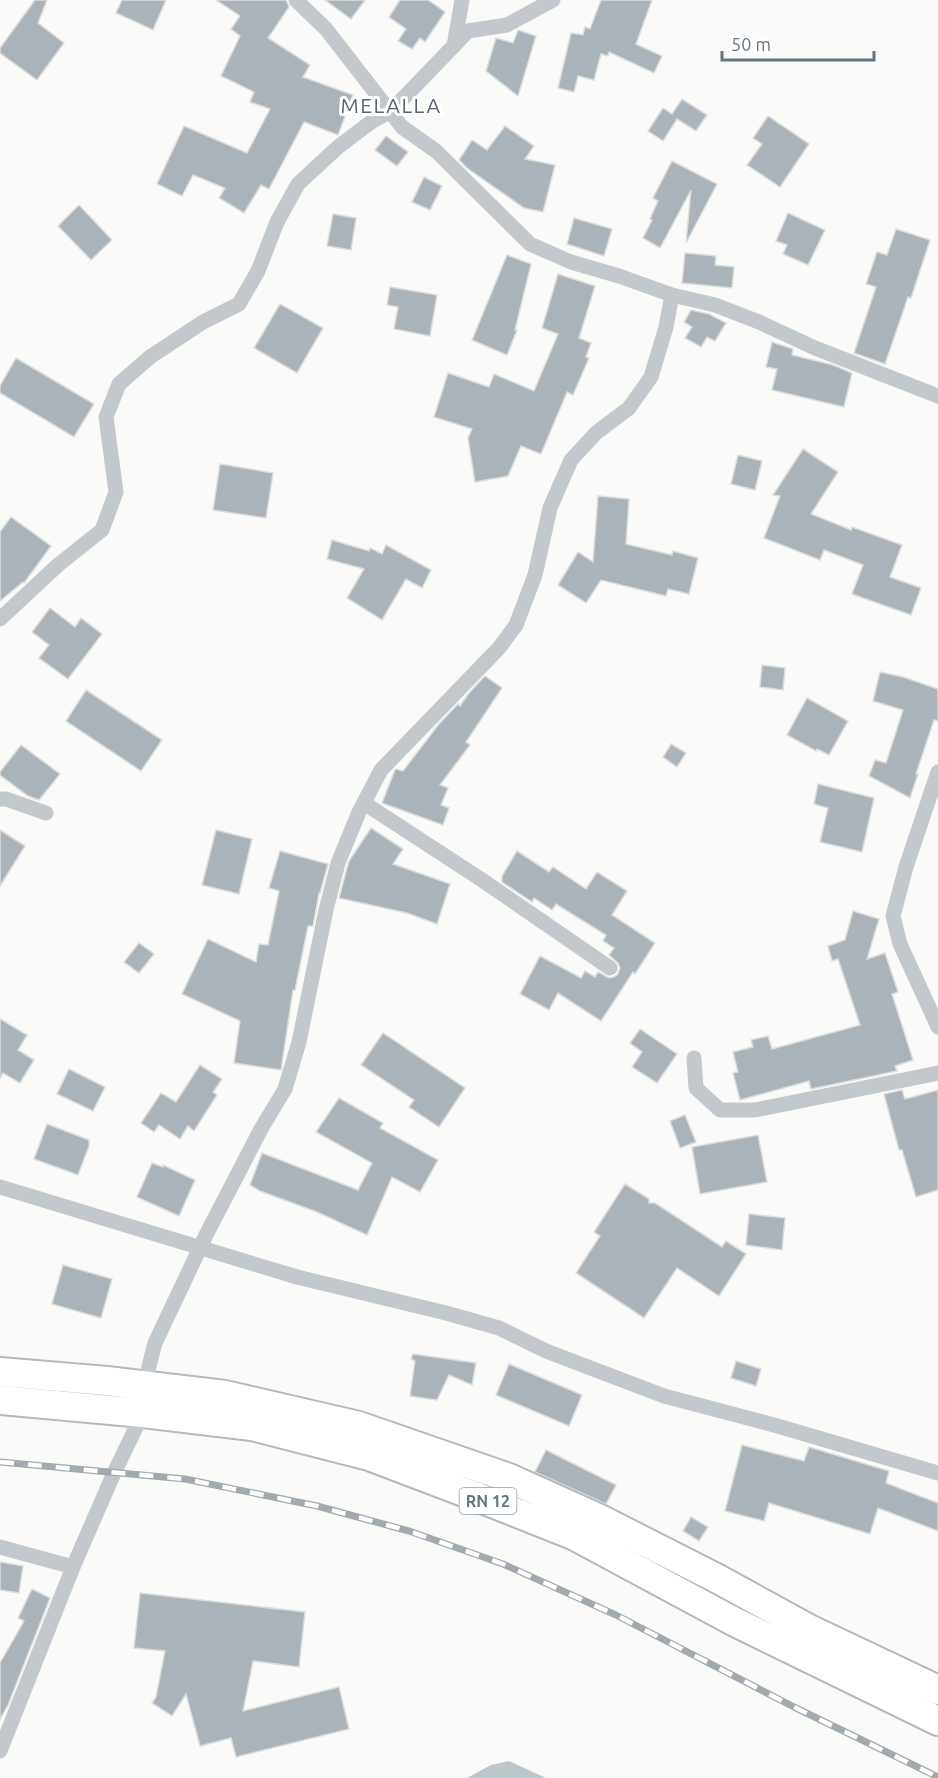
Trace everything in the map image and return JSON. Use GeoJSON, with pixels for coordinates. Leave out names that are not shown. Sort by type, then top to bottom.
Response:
{"type":"FeatureCollection","features":[{"type":"Feature","properties":{"kind":"highway","name":"RN 12"},"geometry":{"type":"LineString","coordinates":[[0,1372],[143,1399],[369,1456],[573,1535],[734,1621],[938,1721]]}},
{"type":"Feature","properties":{"kind":"highway","name":"RN 12"},"geometry":{"type":"LineString","coordinates":[[0,1400],[143,1399],[225,1395],[359,1426],[509,1478],[600,1519],[811,1630],[938,1690]]}},
{"type":"Feature","properties":{"kind":"street"},"geometry":{"type":"LineString","coordinates":[[296,0],[326,29],[402,126],[436,151],[530,244],[571,262],[672,295],[715,304],[815,348],[938,396]]}},
{"type":"Feature","properties":{"kind":"street"},"geometry":{"type":"LineString","coordinates":[[454,46],[462,0]]}},
{"type":"Feature","properties":{"kind":"street"},"geometry":{"type":"LineString","coordinates":[[0,619],[58,565],[102,530],[116,492],[106,417],[119,384],[158,351],[203,321],[239,304],[258,271],[277,222],[298,183],[370,122],[391,111],[468,32],[507,25],[553,0]]}},
{"type":"Feature","properties":{"kind":"street"},"geometry":{"type":"LineString","coordinates":[[0,1751],[143,1399],[155,1343],[200,1247],[261,1129],[285,1089],[299,1042],[338,863],[364,803],[381,770],[499,648],[516,625],[535,575],[550,508],[571,460],[596,433],[629,408],[651,377],[666,327],[672,295]]}},
{"type":"Feature","properties":{"kind":"street"},"geometry":{"type":"LineString","coordinates":[[938,772],[906,867],[893,916],[900,944],[938,1027]]}},
{"type":"Feature","properties":{"kind":"street"},"geometry":{"type":"LineString","coordinates":[[0,799],[46,813]]}},
{"type":"Feature","properties":{"kind":"street"},"geometry":{"type":"LineString","coordinates":[[364,803],[610,968]]}},
{"type":"Feature","properties":{"kind":"street"},"geometry":{"type":"LineString","coordinates":[[694,1058],[696,1088],[720,1110],[755,1110],[938,1073]]}},
{"type":"Feature","properties":{"kind":"street"},"geometry":{"type":"LineString","coordinates":[[0,1187],[297,1277],[499,1328],[546,1351],[664,1396],[774,1425],[938,1473]]}},
{"type":"Feature","properties":{"kind":"street"},"geometry":{"type":"LineString","coordinates":[[0,1547],[73,1567]]}},
{"type":"Feature","properties":{"kind":"shaded area"},"geometry":{"type":"Polygon","coordinates":[[[509,1761],[546,1778],[467,1778],[491,1765],[509,1761]]]}},
{"type":"Feature","properties":{"kind":"building"},"geometry":{"type":"Polygon","coordinates":[[[35,0],[47,0],[38,23],[64,43],[37,80],[0,53],[0,48],[35,0]]]}},
{"type":"Feature","properties":{"kind":"building"},"geometry":{"type":"Polygon","coordinates":[[[122,0],[166,0],[153,30],[116,13],[122,0]]]}},
{"type":"Feature","properties":{"kind":"building"},"geometry":{"type":"Polygon","coordinates":[[[216,0],[286,0],[289,7],[268,38],[310,65],[303,77],[353,95],[338,135],[304,122],[269,189],[261,185],[244,213],[219,198],[225,188],[193,175],[182,196],[157,184],[184,126],[247,153],[270,109],[250,102],[254,92],[221,76],[240,36],[231,29],[240,16],[216,0]]]}},
{"type":"Feature","properties":{"kind":"building"},"geometry":{"type":"Polygon","coordinates":[[[325,0],[365,0],[351,19],[325,0]]]}},
{"type":"Feature","properties":{"kind":"building"},"geometry":{"type":"Polygon","coordinates":[[[400,0],[428,0],[445,12],[425,42],[420,38],[412,49],[398,41],[406,29],[389,17],[400,0]]]}},
{"type":"Feature","properties":{"kind":"building"},"geometry":{"type":"Polygon","coordinates":[[[601,0],[652,0],[636,44],[662,56],[654,73],[609,52],[608,56],[601,54],[594,80],[578,76],[574,92],[558,88],[571,33],[583,35],[585,27],[590,29],[601,0]]]}},
{"type":"Feature","properties":{"kind":"building"},"geometry":{"type":"Polygon","coordinates":[[[518,30],[536,36],[518,96],[486,71],[496,38],[513,43],[518,30]]]}},
{"type":"Feature","properties":{"kind":"building"},"geometry":{"type":"Polygon","coordinates":[[[682,99],[707,115],[696,131],[677,119],[663,141],[648,131],[663,108],[672,114],[682,99]]]}},
{"type":"Feature","properties":{"kind":"building"},"geometry":{"type":"Polygon","coordinates":[[[768,116],[809,144],[780,187],[747,165],[762,144],[753,138],[768,116]]]}},
{"type":"Feature","properties":{"kind":"building"},"geometry":{"type":"Polygon","coordinates":[[[505,126],[534,146],[525,159],[555,165],[543,212],[524,208],[459,160],[472,140],[487,150],[505,126]]]}},
{"type":"Feature","properties":{"kind":"building"},"geometry":{"type":"Polygon","coordinates":[[[386,136],[408,152],[397,166],[375,150],[386,136]]]}},
{"type":"Feature","properties":{"kind":"building"},"geometry":{"type":"Polygon","coordinates":[[[672,161],[717,184],[686,243],[691,190],[660,248],[643,238],[658,201],[653,198],[672,161]]]}},
{"type":"Feature","properties":{"kind":"building"},"geometry":{"type":"Polygon","coordinates":[[[424,177],[442,186],[430,210],[412,202],[424,177]]]}},
{"type":"Feature","properties":{"kind":"building"},"geometry":{"type":"Polygon","coordinates":[[[79,205],[112,240],[91,260],[58,226],[79,205]]]}},
{"type":"Feature","properties":{"kind":"building"},"geometry":{"type":"Polygon","coordinates":[[[788,213],[825,230],[808,265],[783,254],[787,245],[776,241],[788,213]]]}},
{"type":"Feature","properties":{"kind":"building"},"geometry":{"type":"Polygon","coordinates":[[[333,214],[356,218],[351,250],[327,246],[333,214]]]}},
{"type":"Feature","properties":{"kind":"building"},"geometry":{"type":"Polygon","coordinates":[[[574,218],[612,229],[604,256],[567,244],[574,218]]]}},
{"type":"Feature","properties":{"kind":"building"},"geometry":{"type":"Polygon","coordinates":[[[896,229],[930,240],[911,298],[908,297],[885,364],[854,353],[876,287],[866,284],[877,252],[887,255],[896,229]]]}},
{"type":"Feature","properties":{"kind":"building"},"geometry":{"type":"Polygon","coordinates":[[[685,253],[716,256],[715,265],[734,267],[732,288],[682,283],[685,253]]]}},
{"type":"Feature","properties":{"kind":"building"},"geometry":{"type":"Polygon","coordinates":[[[507,255],[531,264],[515,330],[517,330],[507,355],[472,340],[507,255]]]}},
{"type":"Feature","properties":{"kind":"building"},"geometry":{"type":"Polygon","coordinates":[[[558,274],[595,286],[579,338],[591,343],[586,357],[589,358],[573,395],[567,392],[541,454],[521,446],[508,476],[475,482],[468,438],[472,429],[434,417],[448,373],[489,387],[494,374],[534,391],[558,334],[542,328],[558,274]]]}},
{"type":"Feature","properties":{"kind":"building"},"geometry":{"type":"Polygon","coordinates":[[[390,287],[437,295],[430,336],[394,329],[398,307],[387,305],[390,287]]]}},
{"type":"Feature","properties":{"kind":"building"},"geometry":{"type":"Polygon","coordinates":[[[280,304],[323,328],[297,373],[254,348],[280,304]]]}},
{"type":"Feature","properties":{"kind":"building"},"geometry":{"type":"Polygon","coordinates":[[[691,310],[709,314],[726,323],[715,341],[707,337],[701,347],[685,338],[692,327],[684,322],[691,310]]]}},
{"type":"Feature","properties":{"kind":"building"},"geometry":{"type":"Polygon","coordinates":[[[772,342],[793,349],[792,355],[833,365],[852,373],[844,407],[772,390],[777,369],[766,367],[772,342]]]}},
{"type":"Feature","properties":{"kind":"building"},"geometry":{"type":"Polygon","coordinates":[[[16,358],[94,404],[74,437],[0,393],[0,386],[16,358]]]}},
{"type":"Feature","properties":{"kind":"building"},"geometry":{"type":"Polygon","coordinates":[[[803,449],[838,472],[811,514],[851,530],[852,527],[902,545],[890,577],[921,588],[911,615],[852,594],[863,565],[824,550],[820,560],[764,538],[780,496],[773,495],[803,449]]]}},
{"type":"Feature","properties":{"kind":"building"},"geometry":{"type":"Polygon","coordinates":[[[738,455],[762,461],[755,490],[731,484],[738,455]]]}},
{"type":"Feature","properties":{"kind":"building"},"geometry":{"type":"Polygon","coordinates":[[[220,464],[273,473],[266,518],[213,510],[220,464]]]}},
{"type":"Feature","properties":{"kind":"building"},"geometry":{"type":"Polygon","coordinates":[[[598,496],[629,499],[626,544],[672,555],[673,551],[698,558],[689,594],[668,589],[666,596],[601,580],[586,603],[558,585],[578,552],[593,562],[598,496]]]}},
{"type":"Feature","properties":{"kind":"building"},"geometry":{"type":"Polygon","coordinates":[[[11,517],[51,546],[24,583],[0,601],[0,532],[11,517]]]}},
{"type":"Feature","properties":{"kind":"building"},"geometry":{"type":"Polygon","coordinates":[[[332,540],[369,551],[370,548],[382,554],[386,545],[431,570],[422,588],[406,579],[382,620],[347,598],[364,569],[327,559],[332,540]]]}},
{"type":"Feature","properties":{"kind":"building"},"geometry":{"type":"Polygon","coordinates":[[[50,608],[75,627],[81,618],[102,634],[68,679],[39,658],[49,645],[32,632],[50,608]]]}},
{"type":"Feature","properties":{"kind":"building"},"geometry":{"type":"Polygon","coordinates":[[[762,665],[785,668],[783,690],[760,687],[762,665]]]}},
{"type":"Feature","properties":{"kind":"building"},"geometry":{"type":"Polygon","coordinates":[[[880,672],[938,689],[938,721],[934,720],[910,798],[869,776],[875,760],[886,763],[903,710],[873,701],[880,672]]]}},
{"type":"Feature","properties":{"kind":"building"},"geometry":{"type":"Polygon","coordinates":[[[485,676],[502,688],[466,742],[470,745],[440,785],[448,788],[441,805],[449,808],[443,825],[382,803],[395,770],[403,771],[439,724],[458,704],[460,706],[485,676]]]}},
{"type":"Feature","properties":{"kind":"building"},"geometry":{"type":"Polygon","coordinates":[[[86,690],[162,740],[141,771],[66,721],[86,690]]]}},
{"type":"Feature","properties":{"kind":"building"},"geometry":{"type":"Polygon","coordinates":[[[807,698],[848,721],[829,755],[817,749],[816,751],[787,735],[807,698]]]}},
{"type":"Feature","properties":{"kind":"building"},"geometry":{"type":"Polygon","coordinates":[[[671,744],[686,753],[677,767],[663,757],[671,744]]]}},
{"type":"Feature","properties":{"kind":"building"},"geometry":{"type":"Polygon","coordinates":[[[21,745],[60,774],[39,800],[28,796],[0,775],[21,745]]]}},
{"type":"Feature","properties":{"kind":"building"},"geometry":{"type":"Polygon","coordinates":[[[818,784],[874,798],[862,852],[820,842],[828,808],[814,804],[818,784]]]}},
{"type":"Feature","properties":{"kind":"building"},"geometry":{"type":"Polygon","coordinates":[[[371,828],[403,849],[393,864],[450,884],[437,924],[407,913],[339,898],[349,861],[371,828]]]}},
{"type":"Feature","properties":{"kind":"building"},"geometry":{"type":"Polygon","coordinates":[[[0,830],[25,846],[0,886],[0,830]]]}},
{"type":"Feature","properties":{"kind":"building"},"geometry":{"type":"Polygon","coordinates":[[[216,830],[252,839],[239,894],[202,885],[216,830]]]}},
{"type":"Feature","properties":{"kind":"building"},"geometry":{"type":"Polygon","coordinates":[[[280,851],[328,864],[319,893],[313,926],[308,926],[295,990],[293,990],[281,1070],[234,1063],[240,1021],[182,994],[208,939],[256,962],[259,944],[268,945],[279,891],[269,888],[280,851]]]}},
{"type":"Feature","properties":{"kind":"building"},"geometry":{"type":"Polygon","coordinates":[[[517,851],[549,872],[553,867],[586,889],[597,872],[627,891],[612,915],[655,943],[601,1021],[558,993],[549,1010],[520,994],[540,956],[581,978],[585,971],[595,977],[598,972],[609,978],[614,977],[620,968],[609,955],[614,948],[603,941],[606,935],[556,904],[552,910],[534,898],[532,902],[502,882],[502,876],[517,851]]]}},
{"type":"Feature","properties":{"kind":"building"},"geometry":{"type":"Polygon","coordinates":[[[853,911],[879,919],[867,959],[885,953],[898,992],[892,994],[913,1060],[895,1066],[897,1071],[811,1089],[809,1081],[740,1100],[733,1073],[738,1072],[733,1052],[753,1047],[751,1040],[768,1036],[772,1049],[860,1025],[838,959],[832,961],[828,946],[845,940],[853,911]]]}},
{"type":"Feature","properties":{"kind":"building"},"geometry":{"type":"Polygon","coordinates":[[[139,943],[154,954],[139,973],[124,962],[139,943]]]}},
{"type":"Feature","properties":{"kind":"building"},"geometry":{"type":"Polygon","coordinates":[[[0,1019],[27,1035],[18,1050],[34,1060],[20,1083],[3,1073],[0,1079],[0,1019]]]}},
{"type":"Feature","properties":{"kind":"building"},"geometry":{"type":"Polygon","coordinates":[[[640,1029],[677,1054],[657,1083],[632,1067],[642,1052],[630,1043],[640,1029]]]}},
{"type":"Feature","properties":{"kind":"building"},"geometry":{"type":"Polygon","coordinates":[[[383,1033],[465,1088],[439,1127],[409,1107],[414,1100],[361,1065],[383,1033]]]}},
{"type":"Feature","properties":{"kind":"building"},"geometry":{"type":"Polygon","coordinates":[[[200,1065],[222,1079],[213,1092],[217,1095],[194,1131],[188,1126],[180,1139],[159,1125],[154,1132],[141,1123],[161,1093],[176,1102],[200,1065]]]}},
{"type":"Feature","properties":{"kind":"building"},"geometry":{"type":"Polygon","coordinates":[[[69,1069],[105,1087],[93,1111],[57,1094],[69,1069]]]}},
{"type":"Feature","properties":{"kind":"building"},"geometry":{"type":"Polygon","coordinates":[[[902,1090],[905,1099],[938,1090],[938,1190],[916,1197],[902,1150],[899,1150],[884,1094],[902,1090]]]}},
{"type":"Feature","properties":{"kind":"building"},"geometry":{"type":"Polygon","coordinates":[[[339,1098],[383,1123],[380,1128],[438,1160],[420,1192],[392,1177],[367,1235],[250,1185],[262,1153],[358,1190],[372,1163],[316,1132],[339,1098]]]}},
{"type":"Feature","properties":{"kind":"building"},"geometry":{"type":"Polygon","coordinates":[[[685,1115],[696,1142],[680,1148],[670,1121],[685,1115]]]}},
{"type":"Feature","properties":{"kind":"building"},"geometry":{"type":"Polygon","coordinates":[[[47,1124],[89,1140],[78,1175],[34,1159],[47,1124]]]}},
{"type":"Feature","properties":{"kind":"building"},"geometry":{"type":"Polygon","coordinates":[[[758,1135],[767,1182],[700,1194],[692,1147],[758,1135]]]}},
{"type":"Feature","properties":{"kind":"building"},"geometry":{"type":"Polygon","coordinates":[[[152,1163],[163,1167],[163,1165],[195,1180],[179,1216],[137,1197],[152,1163]]]}},
{"type":"Feature","properties":{"kind":"building"},"geometry":{"type":"Polygon","coordinates":[[[625,1184],[649,1199],[649,1203],[655,1203],[722,1247],[726,1241],[746,1254],[719,1296],[677,1268],[644,1318],[576,1273],[600,1236],[594,1232],[625,1184]]]}},
{"type":"Feature","properties":{"kind":"building"},"geometry":{"type":"Polygon","coordinates":[[[749,1214],[785,1218],[782,1250],[746,1245],[749,1214]]]}},
{"type":"Feature","properties":{"kind":"building"},"geometry":{"type":"Polygon","coordinates":[[[63,1265],[112,1279],[101,1318],[52,1304],[63,1265]]]}},
{"type":"Feature","properties":{"kind":"building"},"geometry":{"type":"Polygon","coordinates":[[[413,1354],[476,1363],[472,1385],[449,1375],[437,1400],[410,1396],[415,1361],[411,1359],[413,1354]]]}},
{"type":"Feature","properties":{"kind":"building"},"geometry":{"type":"Polygon","coordinates":[[[736,1361],[761,1369],[756,1386],[731,1378],[736,1361]]]}},
{"type":"Feature","properties":{"kind":"building"},"geometry":{"type":"Polygon","coordinates":[[[509,1364],[582,1395],[569,1426],[496,1395],[509,1364]]]}},
{"type":"Feature","properties":{"kind":"building"},"geometry":{"type":"Polygon","coordinates":[[[742,1445],[804,1461],[809,1447],[889,1471],[886,1483],[938,1503],[938,1531],[878,1508],[870,1534],[769,1503],[764,1521],[725,1511],[742,1445]]]}},
{"type":"Feature","properties":{"kind":"building"},"geometry":{"type":"Polygon","coordinates":[[[546,1450],[616,1485],[606,1504],[535,1472],[546,1450]]]}},
{"type":"Feature","properties":{"kind":"building"},"geometry":{"type":"Polygon","coordinates":[[[691,1517],[708,1527],[699,1541],[683,1531],[691,1517]]]}},
{"type":"Feature","properties":{"kind":"building"},"geometry":{"type":"Polygon","coordinates":[[[0,1562],[23,1566],[19,1593],[0,1590],[0,1562]]]}},
{"type":"Feature","properties":{"kind":"building"},"geometry":{"type":"Polygon","coordinates":[[[32,1589],[50,1598],[8,1705],[0,1719],[0,1663],[24,1621],[18,1618],[32,1589]]]}},
{"type":"Feature","properties":{"kind":"building"},"geometry":{"type":"Polygon","coordinates":[[[140,1593],[305,1612],[299,1667],[253,1661],[243,1711],[339,1687],[349,1729],[236,1757],[231,1738],[200,1746],[186,1694],[172,1716],[152,1703],[156,1697],[165,1651],[134,1648],[140,1593]]]}},
{"type":"Feature","properties":{"kind":"railway"},"geometry":{"type":"LineString","coordinates":[[0,1462],[185,1479],[317,1506],[409,1531],[503,1564],[616,1615],[794,1707],[938,1777]]}},
{"type":"Feature","properties":{"kind":"district","name":"MELALLA"},"geometry":{"type":"Point","coordinates":[391,105]}}]}
